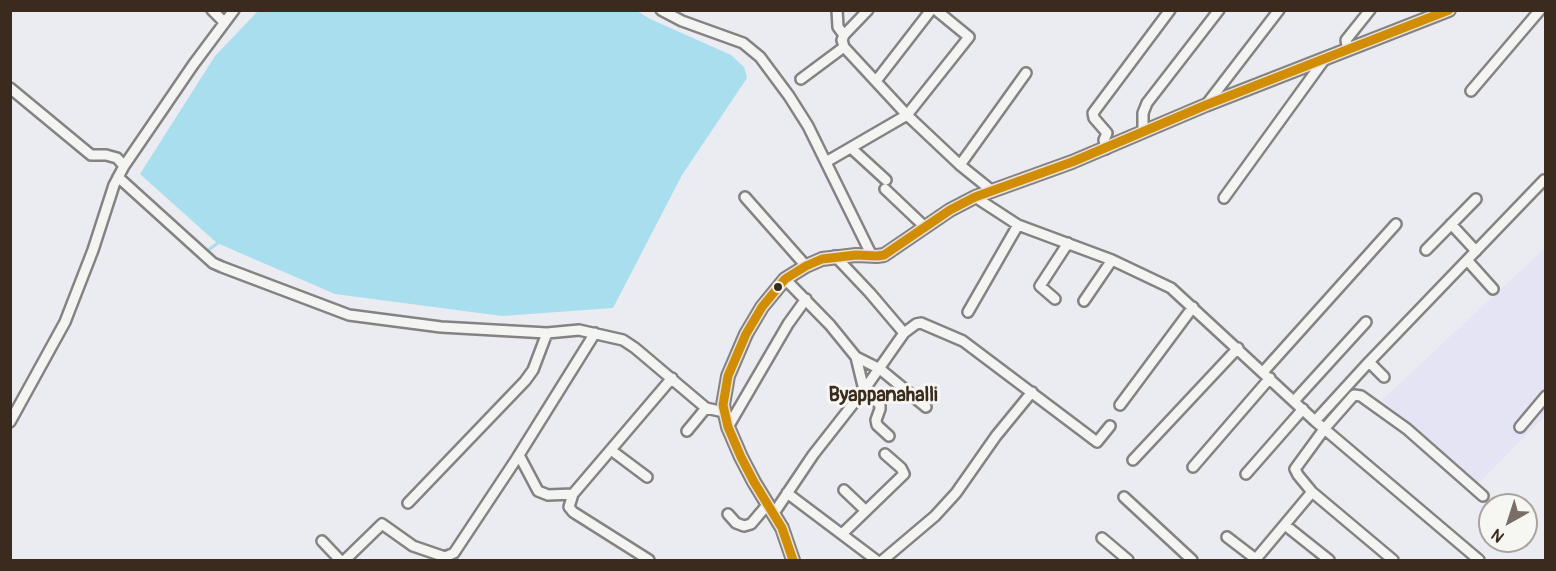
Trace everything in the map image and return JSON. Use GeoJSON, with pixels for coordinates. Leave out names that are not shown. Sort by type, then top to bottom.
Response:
{"type":"FeatureCollection","features":[{"type":"Feature","properties":{"kind":"main road"},"geometry":{"type":"LineString","coordinates":[[793,561],[785,535],[754,482],[728,427],[723,405],[725,386],[738,352],[762,307],[785,279],[806,266],[835,256],[877,256],[889,252],[975,197],[1106,149],[1206,105],[1449,10]]}},
{"type":"Feature","properties":{"kind":"street"},"geometry":{"type":"LineString","coordinates":[[212,10],[224,22]]}},
{"type":"Feature","properties":{"kind":"street"},"geometry":{"type":"LineString","coordinates":[[10,422],[66,322],[118,177],[234,10]]}},
{"type":"Feature","properties":{"kind":"street"},"geometry":{"type":"LineString","coordinates":[[661,10],[736,41],[755,52],[800,112],[872,256]]}},
{"type":"Feature","properties":{"kind":"street"},"geometry":{"type":"LineString","coordinates":[[837,10],[838,27],[844,35]]}},
{"type":"Feature","properties":{"kind":"street"},"geometry":{"type":"LineString","coordinates":[[868,10],[844,35],[842,40],[844,47],[907,115],[960,165],[992,190]]}},
{"type":"Feature","properties":{"kind":"street"},"geometry":{"type":"LineString","coordinates":[[826,162],[907,115],[969,37],[934,10],[876,81]]}},
{"type":"Feature","properties":{"kind":"street"},"geometry":{"type":"LineString","coordinates":[[1106,149],[1104,140],[1107,133],[1094,118],[1093,113],[1170,10]]}},
{"type":"Feature","properties":{"kind":"street"},"geometry":{"type":"LineString","coordinates":[[1143,132],[1143,113],[1147,103],[1219,10]]}},
{"type":"Feature","properties":{"kind":"street"},"geometry":{"type":"LineString","coordinates":[[1206,105],[1279,10]]}},
{"type":"Feature","properties":{"kind":"street"},"geometry":{"type":"LineString","coordinates":[[1348,50],[1346,40],[1370,10]]}},
{"type":"Feature","properties":{"kind":"street"},"geometry":{"type":"LineString","coordinates":[[1471,91],[1540,10]]}},
{"type":"Feature","properties":{"kind":"street"},"geometry":{"type":"LineString","coordinates":[[801,79],[844,47]]}},
{"type":"Feature","properties":{"kind":"street"},"geometry":{"type":"LineString","coordinates":[[1224,198],[1324,60]]}},
{"type":"Feature","properties":{"kind":"street"},"geometry":{"type":"LineString","coordinates":[[960,165],[1026,73]]}},
{"type":"Feature","properties":{"kind":"street"},"geometry":{"type":"LineString","coordinates":[[10,88],[91,155],[117,158],[124,166]]}},
{"type":"Feature","properties":{"kind":"street"},"geometry":{"type":"LineString","coordinates":[[851,148],[925,227]]}},
{"type":"Feature","properties":{"kind":"street"},"geometry":{"type":"LineString","coordinates":[[118,177],[204,254],[222,267],[349,315],[441,327],[547,333],[572,329],[623,340],[706,408],[724,412]]}},
{"type":"Feature","properties":{"kind":"street"},"geometry":{"type":"LineString","coordinates":[[1315,421],[1544,180]]}},
{"type":"Feature","properties":{"kind":"street"},"geometry":{"type":"LineString","coordinates":[[745,197],[806,266]]}},
{"type":"Feature","properties":{"kind":"street"},"geometry":{"type":"LineString","coordinates":[[975,197],[1018,225],[1112,260],[1171,288],[1315,421],[1479,561]]}},
{"type":"Feature","properties":{"kind":"street"},"geometry":{"type":"LineString","coordinates":[[1426,250],[1476,199]]}},
{"type":"Feature","properties":{"kind":"street"},"geometry":{"type":"LineString","coordinates":[[1193,467],[1267,375],[1396,224]]}},
{"type":"Feature","properties":{"kind":"street"},"geometry":{"type":"LineString","coordinates":[[1451,224],[1476,250]]}},
{"type":"Feature","properties":{"kind":"street"},"geometry":{"type":"LineString","coordinates":[[968,312],[1018,225]]}},
{"type":"Feature","properties":{"kind":"street"},"geometry":{"type":"LineString","coordinates":[[1055,299],[1040,286],[1068,243]]}},
{"type":"Feature","properties":{"kind":"street"},"geometry":{"type":"LineString","coordinates":[[835,256],[904,333]]}},
{"type":"Feature","properties":{"kind":"street"},"geometry":{"type":"LineString","coordinates":[[1084,301],[1112,260]]}},
{"type":"Feature","properties":{"kind":"street"},"geometry":{"type":"LineString","coordinates":[[1467,260],[1493,289]]}},
{"type":"Feature","properties":{"kind":"street"},"geometry":{"type":"LineString","coordinates":[[785,279],[830,325],[856,357],[880,369],[926,407]]}},
{"type":"Feature","properties":{"kind":"street"},"geometry":{"type":"LineString","coordinates":[[728,427],[806,299]]}},
{"type":"Feature","properties":{"kind":"street"},"geometry":{"type":"LineString","coordinates":[[1120,405],[1193,307]]}},
{"type":"Feature","properties":{"kind":"street"},"geometry":{"type":"LineString","coordinates":[[1294,401],[1366,322]]}},
{"type":"Feature","properties":{"kind":"street"},"geometry":{"type":"LineString","coordinates":[[728,514],[736,523],[744,526],[752,524],[787,493],[813,455],[880,369],[904,333],[916,324],[921,323],[958,338],[1097,442],[1110,426]]}},
{"type":"Feature","properties":{"kind":"street"},"geometry":{"type":"LineString","coordinates":[[408,502],[525,381],[533,370],[547,333]]}},
{"type":"Feature","properties":{"kind":"street"},"geometry":{"type":"LineString","coordinates":[[345,561],[382,524],[413,546],[445,557],[454,553],[595,333]]}},
{"type":"Feature","properties":{"kind":"street"},"geometry":{"type":"LineString","coordinates":[[1133,460],[1238,348]]}},
{"type":"Feature","properties":{"kind":"street"},"geometry":{"type":"LineString","coordinates":[[856,357],[864,390],[880,405],[877,425],[889,436]]}},
{"type":"Feature","properties":{"kind":"street"},"geometry":{"type":"LineString","coordinates":[[1369,362],[1384,377]]}},
{"type":"Feature","properties":{"kind":"street"},"geometry":{"type":"LineString","coordinates":[[649,560],[573,513],[569,507],[573,494],[672,378]]}},
{"type":"Feature","properties":{"kind":"street"},"geometry":{"type":"LineString","coordinates":[[883,561],[935,516],[957,493],[996,436],[1032,392]]}},
{"type":"Feature","properties":{"kind":"street"},"geometry":{"type":"LineString","coordinates":[[1393,561],[1312,492],[1295,469],[1325,428],[1356,394],[1407,429],[1480,493]]}},
{"type":"Feature","properties":{"kind":"street"},"geometry":{"type":"LineString","coordinates":[[1520,427],[1545,396]]}},
{"type":"Feature","properties":{"kind":"street"},"geometry":{"type":"LineString","coordinates":[[1338,397],[1346,404]]}},
{"type":"Feature","properties":{"kind":"street"},"geometry":{"type":"LineString","coordinates":[[687,431],[706,408]]}},
{"type":"Feature","properties":{"kind":"street"},"geometry":{"type":"LineString","coordinates":[[1246,474],[1303,409]]}},
{"type":"Feature","properties":{"kind":"street"},"geometry":{"type":"LineString","coordinates":[[611,450],[647,477]]}},
{"type":"Feature","properties":{"kind":"street"},"geometry":{"type":"LineString","coordinates":[[519,454],[538,491],[548,495],[573,494]]}},
{"type":"Feature","properties":{"kind":"street"},"geometry":{"type":"LineString","coordinates":[[842,534],[904,474],[901,468],[885,454]]}},
{"type":"Feature","properties":{"kind":"street"},"geometry":{"type":"LineString","coordinates":[[844,490],[866,510]]}},
{"type":"Feature","properties":{"kind":"street"},"geometry":{"type":"LineString","coordinates":[[1227,537],[1256,560],[1312,492]]}},
{"type":"Feature","properties":{"kind":"street"},"geometry":{"type":"LineString","coordinates":[[787,493],[876,561]]}},
{"type":"Feature","properties":{"kind":"street"},"geometry":{"type":"LineString","coordinates":[[1124,497],[1192,561]]}},
{"type":"Feature","properties":{"kind":"street"},"geometry":{"type":"LineString","coordinates":[[1285,525],[1329,561]]}},
{"type":"Feature","properties":{"kind":"street"},"geometry":{"type":"LineString","coordinates":[[1102,538],[1128,561]]}},
{"type":"Feature","properties":{"kind":"street"},"geometry":{"type":"LineString","coordinates":[[322,541],[340,561]]}},
{"type":"Feature","properties":{"kind":"shaded area"},"geometry":{"type":"Polygon","coordinates":[[[1545,248],[1545,416],[1479,483],[1382,400],[1545,248]]]}},
{"type":"Feature","properties":{"kind":"water"},"geometry":{"type":"Polygon","coordinates":[[[259,10],[637,11],[731,55],[744,67],[747,78],[682,175],[613,308],[502,316],[335,294],[217,243],[140,174],[215,56],[259,10]]]}},
{"type":"Feature","properties":{"kind":"waterway"},"geometry":{"type":"LineString","coordinates":[[206,252],[219,242]]}},
{"type":"Feature","properties":{"kind":"transit line"},"geometry":{"type":"LineString","coordinates":[[793,560],[782,528],[741,457],[728,427],[723,405],[728,376],[746,334],[762,307],[785,279],[822,259],[856,255],[884,255],[950,210],[975,197],[1072,162],[1206,105],[1449,10]]}},
{"type":"Feature","properties":{"kind":"district","name":"Byappanahalli"},"geometry":{"type":"Point","coordinates":[883,396]}}]}
